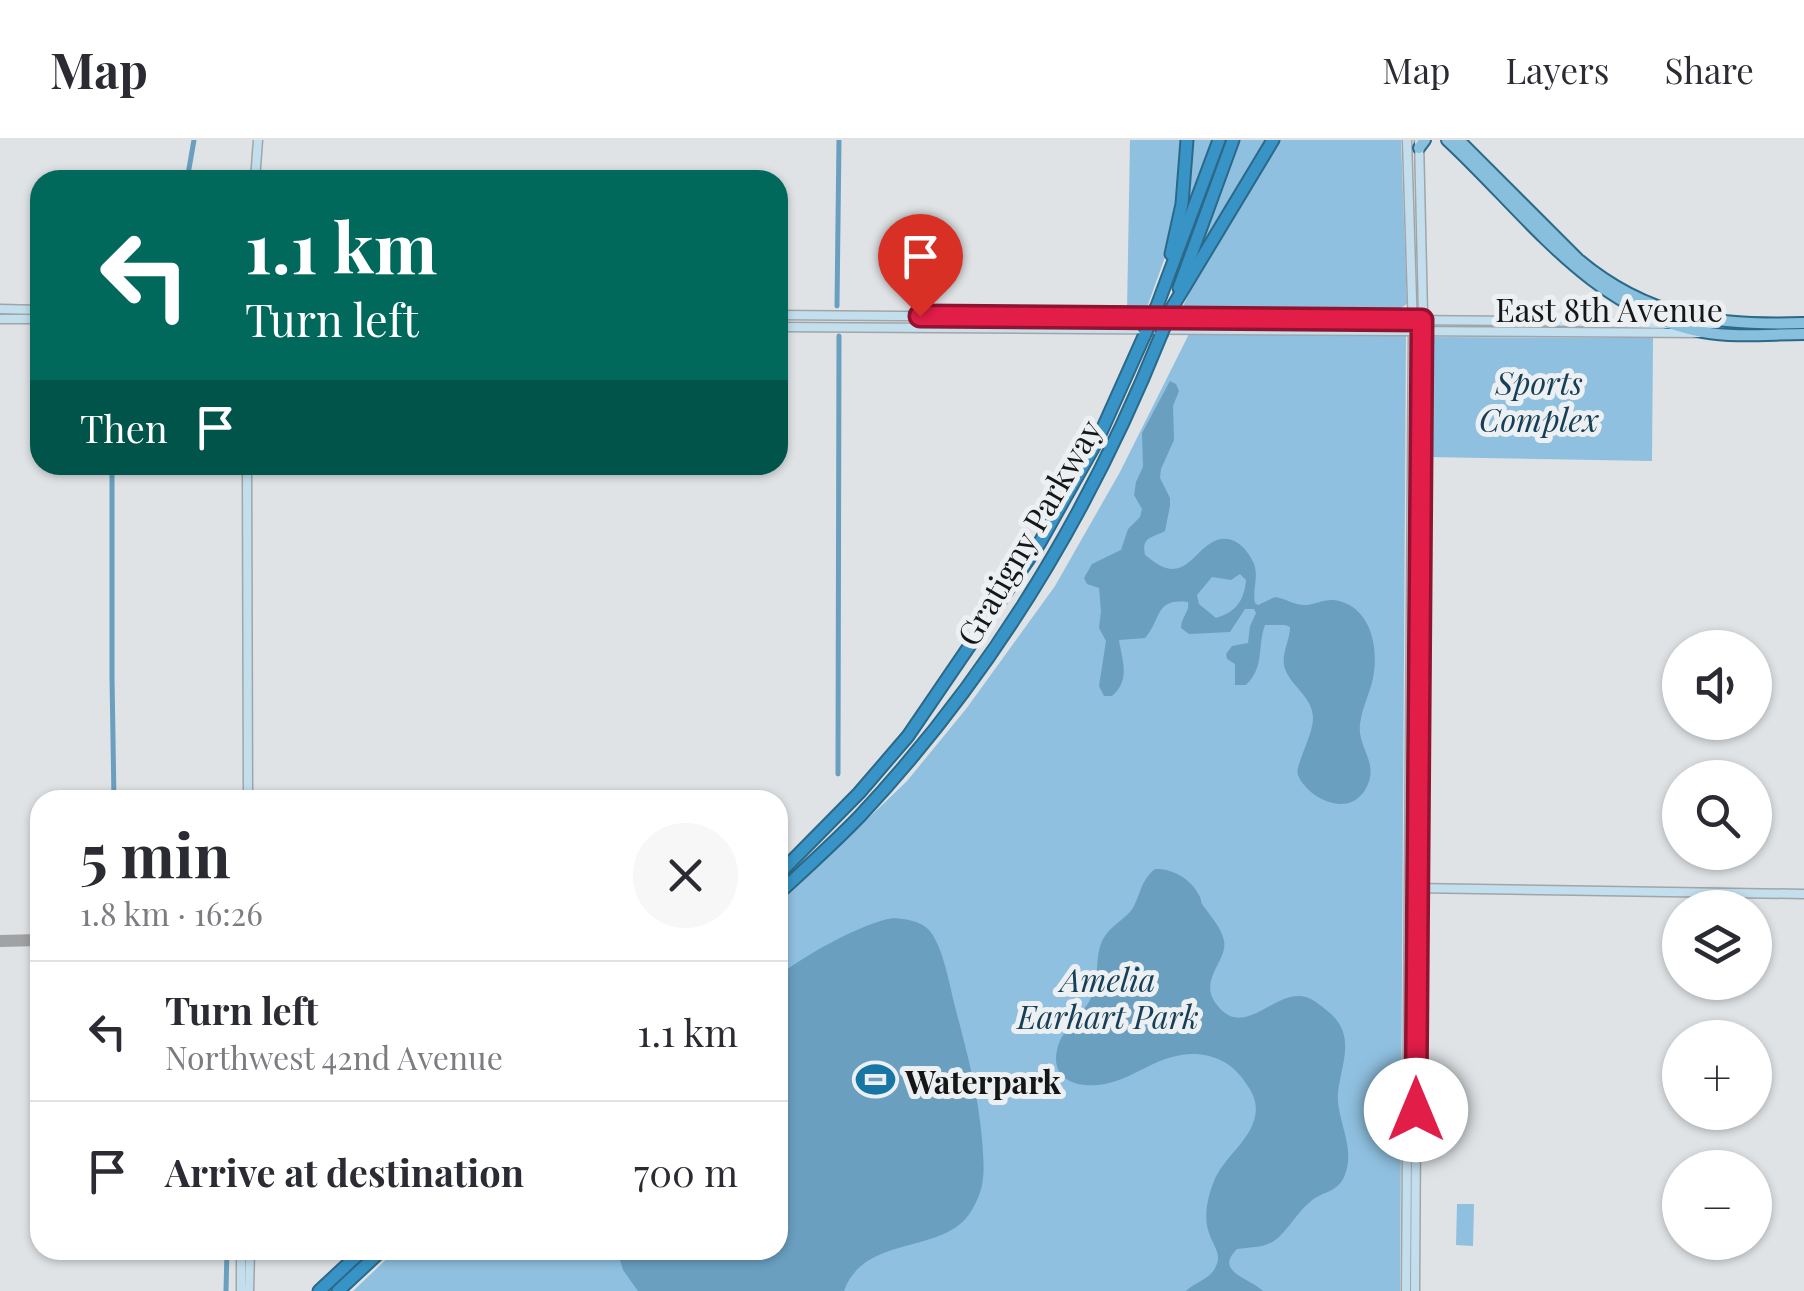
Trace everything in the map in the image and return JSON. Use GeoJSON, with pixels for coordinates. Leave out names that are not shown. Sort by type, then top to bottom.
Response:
{"type":"FeatureCollection","features":[{"type":"Feature","properties":{"kind":"highway"},"geometry":{"type":"LineString","coordinates":[[1158,306],[1177,230],[1187,140]]}},
{"type":"Feature","properties":{"kind":"highway","name":"Gratigny Parkway"},"geometry":{"type":"LineString","coordinates":[[788,865],[908,736],[1040,544],[1097,441],[1158,306],[1220,140]]}},
{"type":"Feature","properties":{"kind":"highway","name":"Gratigny Parkway"},"geometry":{"type":"LineString","coordinates":[[788,884],[859,817],[910,759],[1034,591],[1132,405],[1173,306],[1233,140]]}},
{"type":"Feature","properties":{"kind":"highway"},"geometry":{"type":"LineString","coordinates":[[1173,306],[1273,140]]}},
{"type":"Feature","properties":{"kind":"highway"},"geometry":{"type":"LineString","coordinates":[[319,1291],[352,1260]]}},
{"type":"Feature","properties":{"kind":"highway"},"geometry":{"type":"LineString","coordinates":[[338,1291],[371,1260]]}},
{"type":"Feature","properties":{"kind":"main road"},"geometry":{"type":"LineString","coordinates":[[256,170],[258,140]]}},
{"type":"Feature","properties":{"kind":"main road"},"geometry":{"type":"LineString","coordinates":[[1407,140],[1418,320]]}},
{"type":"Feature","properties":{"kind":"main road"},"geometry":{"type":"LineString","coordinates":[[1447,140],[1582,274],[1631,306],[1709,334]]}},
{"type":"Feature","properties":{"kind":"main road"},"geometry":{"type":"LineString","coordinates":[[1459,140],[1578,259],[1613,286],[1682,314],[1746,324]]}},
{"type":"Feature","properties":{"kind":"main road"},"geometry":{"type":"LineString","coordinates":[[1406,1291],[1421,143]]}},
{"type":"Feature","properties":{"kind":"main road"},"geometry":{"type":"LineString","coordinates":[[0,309],[30,310]]}},
{"type":"Feature","properties":{"kind":"main road","name":"East 8th Avenue"},"geometry":{"type":"LineString","coordinates":[[788,315],[1746,324],[1804,334]]}},
{"type":"Feature","properties":{"kind":"main road"},"geometry":{"type":"LineString","coordinates":[[952,316],[952,328]]}},
{"type":"Feature","properties":{"kind":"main road"},"geometry":{"type":"LineString","coordinates":[[1066,317],[1066,329]]}},
{"type":"Feature","properties":{"kind":"main road"},"geometry":{"type":"LineString","coordinates":[[0,319],[30,319]]}},
{"type":"Feature","properties":{"kind":"main road"},"geometry":{"type":"LineString","coordinates":[[1531,332],[1532,321]]}},
{"type":"Feature","properties":{"kind":"main road","name":"East 8th Avenue"},"geometry":{"type":"LineString","coordinates":[[788,327],[1709,334],[1804,323]]}},
{"type":"Feature","properties":{"kind":"main road"},"geometry":{"type":"LineString","coordinates":[[247,475],[248,790]]}},
{"type":"Feature","properties":{"kind":"main road"},"geometry":{"type":"LineString","coordinates":[[1413,888],[1804,894]]}},
{"type":"Feature","properties":{"kind":"main road"},"geometry":{"type":"LineString","coordinates":[[1413,888],[1415,1291]]}},
{"type":"Feature","properties":{"kind":"main road"},"geometry":{"type":"LineString","coordinates":[[240,1291],[241,1260]]}},
{"type":"Feature","properties":{"kind":"main road"},"geometry":{"type":"LineString","coordinates":[[249,1291],[250,1260]]}},
{"type":"Feature","properties":{"kind":"green space"},"geometry":{"type":"Polygon","coordinates":[[[1130,140],[1183,140],[1181,179],[1169,246],[1145,313],[1127,313],[1130,140]]]}},
{"type":"Feature","properties":{"kind":"green space"},"geometry":{"type":"Polygon","coordinates":[[[1189,140],[1212,140],[1181,226],[1189,140]]]}},
{"type":"Feature","properties":{"kind":"green space"},"geometry":{"type":"Polygon","coordinates":[[[1240,140],[1270,140],[1194,266],[1240,140]]]}},
{"type":"Feature","properties":{"kind":"green space"},"geometry":{"type":"Polygon","coordinates":[[[1275,140],[1401,140],[1407,304],[1391,314],[1181,310],[1213,245],[1275,140]]]}},
{"type":"Feature","properties":{"kind":"green space","name":"Amelia Earhart Park"},"geometry":{"type":"Polygon","coordinates":[[[1189,334],[1406,335],[1400,1291],[353,1291],[386,1260],[788,1260],[788,895],[907,781],[966,709],[1055,586],[1120,472],[1189,334]]]}},
{"type":"Feature","properties":{"kind":"green space","name":"Sports Complex"},"geometry":{"type":"Polygon","coordinates":[[[1431,337],[1653,338],[1652,461],[1428,457],[1427,341],[1431,337]]]}},
{"type":"Feature","properties":{"kind":"green space"},"geometry":{"type":"Polygon","coordinates":[[[1457,1204],[1474,1204],[1473,1246],[1456,1245],[1457,1204]]]}},
{"type":"Feature","properties":{"kind":"shaded area"},"geometry":{"type":"Polygon","coordinates":[[[1170,381],[1176,384],[1179,391],[1173,406],[1174,440],[1160,478],[1170,506],[1165,531],[1146,541],[1145,555],[1165,568],[1178,568],[1211,543],[1231,540],[1247,552],[1254,564],[1254,598],[1258,605],[1275,597],[1304,605],[1334,600],[1356,609],[1369,627],[1375,661],[1360,733],[1371,772],[1358,798],[1349,803],[1329,802],[1310,791],[1298,775],[1313,717],[1309,702],[1284,665],[1290,627],[1265,625],[1256,671],[1246,685],[1235,685],[1235,664],[1226,654],[1232,646],[1248,643],[1254,609],[1245,609],[1230,632],[1189,634],[1181,628],[1188,602],[1169,603],[1145,638],[1119,640],[1122,683],[1112,696],[1104,696],[1099,686],[1106,641],[1099,628],[1099,588],[1087,584],[1084,578],[1092,564],[1121,550],[1128,529],[1140,517],[1142,509],[1134,495],[1143,467],[1142,433],[1170,381]],[[1240,574],[1231,580],[1212,577],[1197,595],[1199,604],[1216,618],[1223,616],[1238,605],[1246,580],[1240,574]]]}},
{"type":"Feature","properties":{"kind":"shaded area"},"geometry":{"type":"Polygon","coordinates":[[[1155,869],[1186,879],[1221,932],[1224,948],[1210,987],[1217,1005],[1228,1015],[1249,1016],[1294,996],[1306,997],[1331,1014],[1343,1032],[1345,1051],[1338,1102],[1348,1149],[1347,1168],[1337,1187],[1310,1202],[1274,1241],[1237,1249],[1231,1257],[1231,1269],[1263,1291],[1186,1291],[1210,1275],[1217,1263],[1218,1254],[1206,1220],[1210,1193],[1218,1172],[1255,1117],[1254,1098],[1238,1073],[1213,1057],[1193,1054],[1157,1062],[1106,1084],[1084,1085],[1066,1078],[1056,1062],[1068,1027],[1093,993],[1102,941],[1133,908],[1144,882],[1155,869]]]}},
{"type":"Feature","properties":{"kind":"shaded area","name":"Waterpark"},"geometry":{"type":"Polygon","coordinates":[[[894,918],[926,927],[938,945],[948,976],[971,1070],[982,1139],[982,1185],[970,1213],[942,1235],[868,1261],[854,1273],[844,1291],[638,1291],[620,1260],[788,1260],[788,969],[833,941],[894,918]]]}},
{"type":"Feature","properties":{"kind":"waterway"},"geometry":{"type":"LineString","coordinates":[[189,170],[194,140]]}},
{"type":"Feature","properties":{"kind":"waterway"},"geometry":{"type":"LineString","coordinates":[[837,306],[839,140]]}},
{"type":"Feature","properties":{"kind":"waterway"},"geometry":{"type":"LineString","coordinates":[[838,774],[839,336]]}},
{"type":"Feature","properties":{"kind":"waterway"},"geometry":{"type":"LineString","coordinates":[[112,475],[114,790]]}},
{"type":"Feature","properties":{"kind":"waterway"},"geometry":{"type":"LineString","coordinates":[[226,1291],[227,1260]]}},
{"type":"Feature","properties":{"kind":"taxiway"},"geometry":{"type":"LineString","coordinates":[[0,941],[30,940]]}},
{"type":"Feature","properties":{"kind":"place","name":"Waterpark"},"geometry":{"type":"Point","coordinates":[875,1080]}},
{"type":"Feature","properties":{"kind":"route"},"geometry":{"type":"LineString","coordinates":[[920,316],[1422,320],[1416,1110]]}}]}
